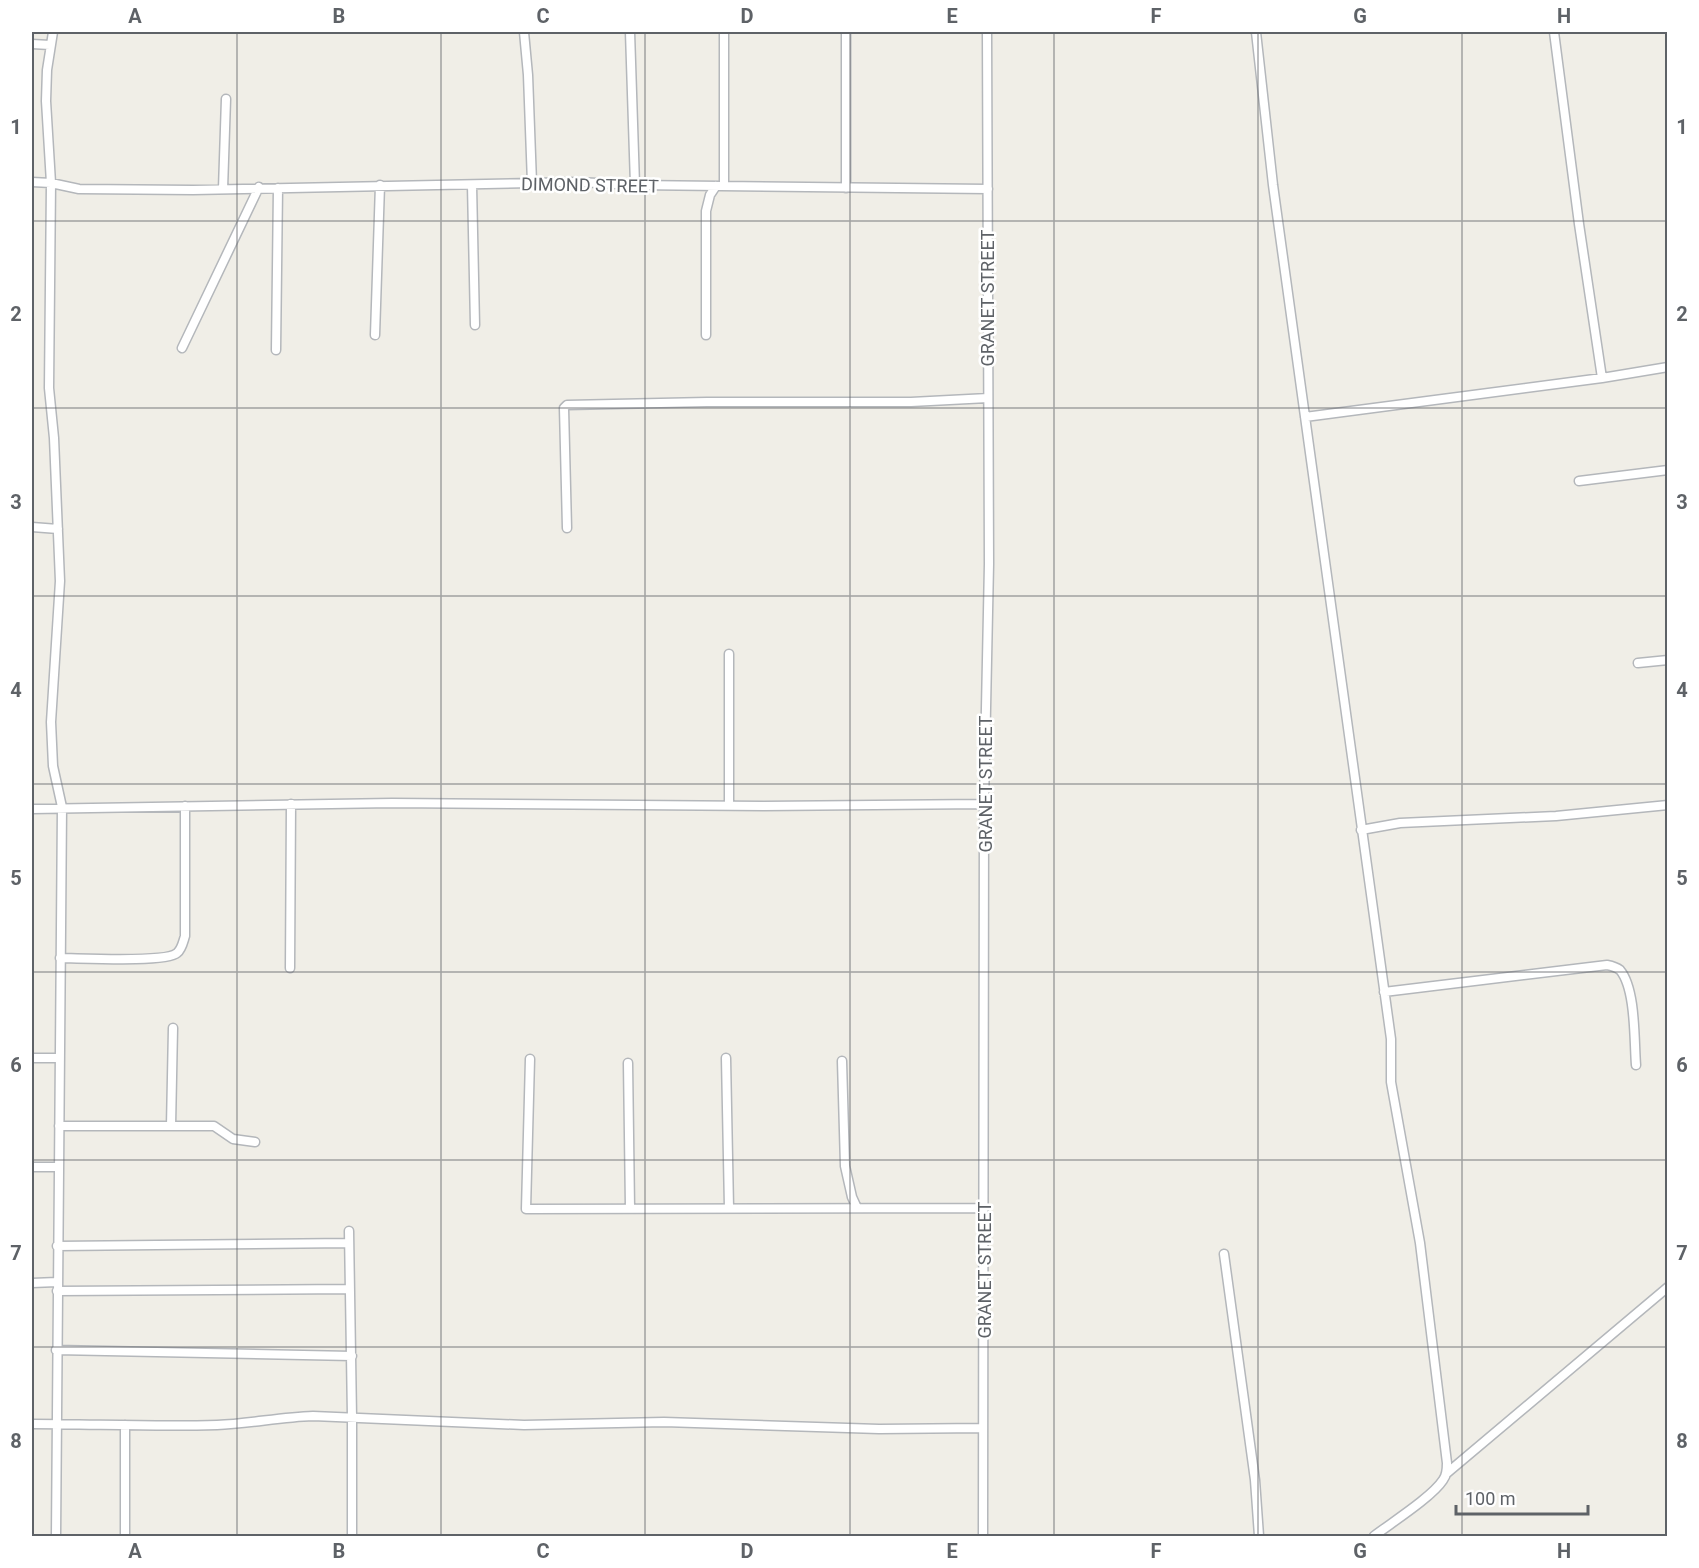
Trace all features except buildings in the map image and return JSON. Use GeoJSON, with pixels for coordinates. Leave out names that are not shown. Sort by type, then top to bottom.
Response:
{"type":"FeatureCollection","features":[{"type":"Feature","properties":{"kind":"street"},"geometry":{"type":"LineString","coordinates":[[53,32],[50,45],[46,117],[51,183],[49,394],[54,438],[60,588],[51,722],[52,766],[62,807],[56,1536]]}},
{"type":"Feature","properties":{"kind":"street"},"geometry":{"type":"LineString","coordinates":[[524,32],[532,183]]}},
{"type":"Feature","properties":{"kind":"street"},"geometry":{"type":"LineString","coordinates":[[630,32],[634,185]]}},
{"type":"Feature","properties":{"kind":"street"},"geometry":{"type":"LineString","coordinates":[[706,335],[706,211],[710,195],[720,186],[724,32]]}},
{"type":"Feature","properties":{"kind":"street"},"geometry":{"type":"LineString","coordinates":[[846,32],[846,188]]}},
{"type":"Feature","properties":{"kind":"street","name":"GRANET STREET"},"geometry":{"type":"LineString","coordinates":[[983,1536],[984,804],[989,564],[987,32]]}},
{"type":"Feature","properties":{"kind":"street"},"geometry":{"type":"LineString","coordinates":[[1256,32],[1273,185],[1391,1039],[1391,1082],[1420,1243],[1447,1463],[1447,1473],[1443,1482],[1374,1536]]}},
{"type":"Feature","properties":{"kind":"street"},"geometry":{"type":"LineString","coordinates":[[1554,32],[1580,235],[1602,378]]}},
{"type":"Feature","properties":{"kind":"street"},"geometry":{"type":"LineString","coordinates":[[32,44],[50,45]]}},
{"type":"Feature","properties":{"kind":"street"},"geometry":{"type":"LineString","coordinates":[[223,189],[226,99]]}},
{"type":"Feature","properties":{"kind":"street"},"geometry":{"type":"LineString","coordinates":[[32,182],[51,183]]}},
{"type":"Feature","properties":{"kind":"street","name":"DIMOND STREET"},"geometry":{"type":"LineString","coordinates":[[51,183],[79,189],[193,190],[578,182],[634,185],[988,189]]}},
{"type":"Feature","properties":{"kind":"street"},"geometry":{"type":"LineString","coordinates":[[375,335],[380,185]]}},
{"type":"Feature","properties":{"kind":"street"},"geometry":{"type":"LineString","coordinates":[[472,185],[475,326]]}},
{"type":"Feature","properties":{"kind":"street"},"geometry":{"type":"LineString","coordinates":[[182,348],[259,187]]}},
{"type":"Feature","properties":{"kind":"street"},"geometry":{"type":"LineString","coordinates":[[276,350],[278,188]]}},
{"type":"Feature","properties":{"kind":"street"},"geometry":{"type":"LineString","coordinates":[[1305,417],[1602,378],[1668,367]]}},
{"type":"Feature","properties":{"kind":"street"},"geometry":{"type":"LineString","coordinates":[[567,528],[564,408],[567,405],[911,402],[988,398]]}},
{"type":"Feature","properties":{"kind":"street"},"geometry":{"type":"LineString","coordinates":[[1579,481],[1668,470]]}},
{"type":"Feature","properties":{"kind":"street"},"geometry":{"type":"LineString","coordinates":[[32,527],[58,529]]}},
{"type":"Feature","properties":{"kind":"street"},"geometry":{"type":"LineString","coordinates":[[729,654],[729,805]]}},
{"type":"Feature","properties":{"kind":"street"},"geometry":{"type":"LineString","coordinates":[[1638,663],[1668,660]]}},
{"type":"Feature","properties":{"kind":"street"},"geometry":{"type":"LineString","coordinates":[[32,808],[291,804],[984,804]]}},
{"type":"Feature","properties":{"kind":"street"},"geometry":{"type":"LineString","coordinates":[[290,968],[291,804]]}},
{"type":"Feature","properties":{"kind":"street"},"geometry":{"type":"LineString","coordinates":[[1361,830],[1400,823],[1556,816],[1668,805]]}},
{"type":"Feature","properties":{"kind":"street"},"geometry":{"type":"LineString","coordinates":[[60,958],[159,959],[177,954],[185,936],[185,806]]}},
{"type":"Feature","properties":{"kind":"street"},"geometry":{"type":"LineString","coordinates":[[1384,992],[1607,965],[1615,967],[1623,976],[1631,1000],[1636,1065]]}},
{"type":"Feature","properties":{"kind":"street"},"geometry":{"type":"LineString","coordinates":[[171,1126],[173,1028]]}},
{"type":"Feature","properties":{"kind":"street"},"geometry":{"type":"LineString","coordinates":[[32,1058],[59,1058]]}},
{"type":"Feature","properties":{"kind":"street"},"geometry":{"type":"LineString","coordinates":[[726,1058],[729,1208]]}},
{"type":"Feature","properties":{"kind":"street"},"geometry":{"type":"LineString","coordinates":[[530,1059],[526,1209],[984,1208]]}},
{"type":"Feature","properties":{"kind":"street"},"geometry":{"type":"LineString","coordinates":[[842,1061],[845,1166],[852,1197],[858,1208]]}},
{"type":"Feature","properties":{"kind":"street"},"geometry":{"type":"LineString","coordinates":[[628,1063],[630,1208]]}},
{"type":"Feature","properties":{"kind":"street"},"geometry":{"type":"LineString","coordinates":[[58,1126],[214,1126],[233,1139],[255,1143]]}},
{"type":"Feature","properties":{"kind":"street"},"geometry":{"type":"LineString","coordinates":[[32,1167],[58,1167]]}},
{"type":"Feature","properties":{"kind":"street"},"geometry":{"type":"LineString","coordinates":[[349,1231],[352,1536]]}},
{"type":"Feature","properties":{"kind":"street"},"geometry":{"type":"LineString","coordinates":[[57,1246],[349,1243]]}},
{"type":"Feature","properties":{"kind":"street"},"geometry":{"type":"LineString","coordinates":[[1224,1254],[1255,1480],[1258,1536]]}},
{"type":"Feature","properties":{"kind":"street"},"geometry":{"type":"LineString","coordinates":[[32,1283],[57,1287],[350,1289]]}},
{"type":"Feature","properties":{"kind":"street"},"geometry":{"type":"LineString","coordinates":[[1447,1473],[1668,1287]]}},
{"type":"Feature","properties":{"kind":"street"},"geometry":{"type":"LineString","coordinates":[[56,1350],[352,1356]]}},
{"type":"Feature","properties":{"kind":"street"},"geometry":{"type":"LineString","coordinates":[[32,1424],[219,1425],[283,1416],[524,1425],[664,1422],[879,1429],[983,1428]]}},
{"type":"Feature","properties":{"kind":"street"},"geometry":{"type":"LineString","coordinates":[[125,1425],[125,1536]]}}]}
